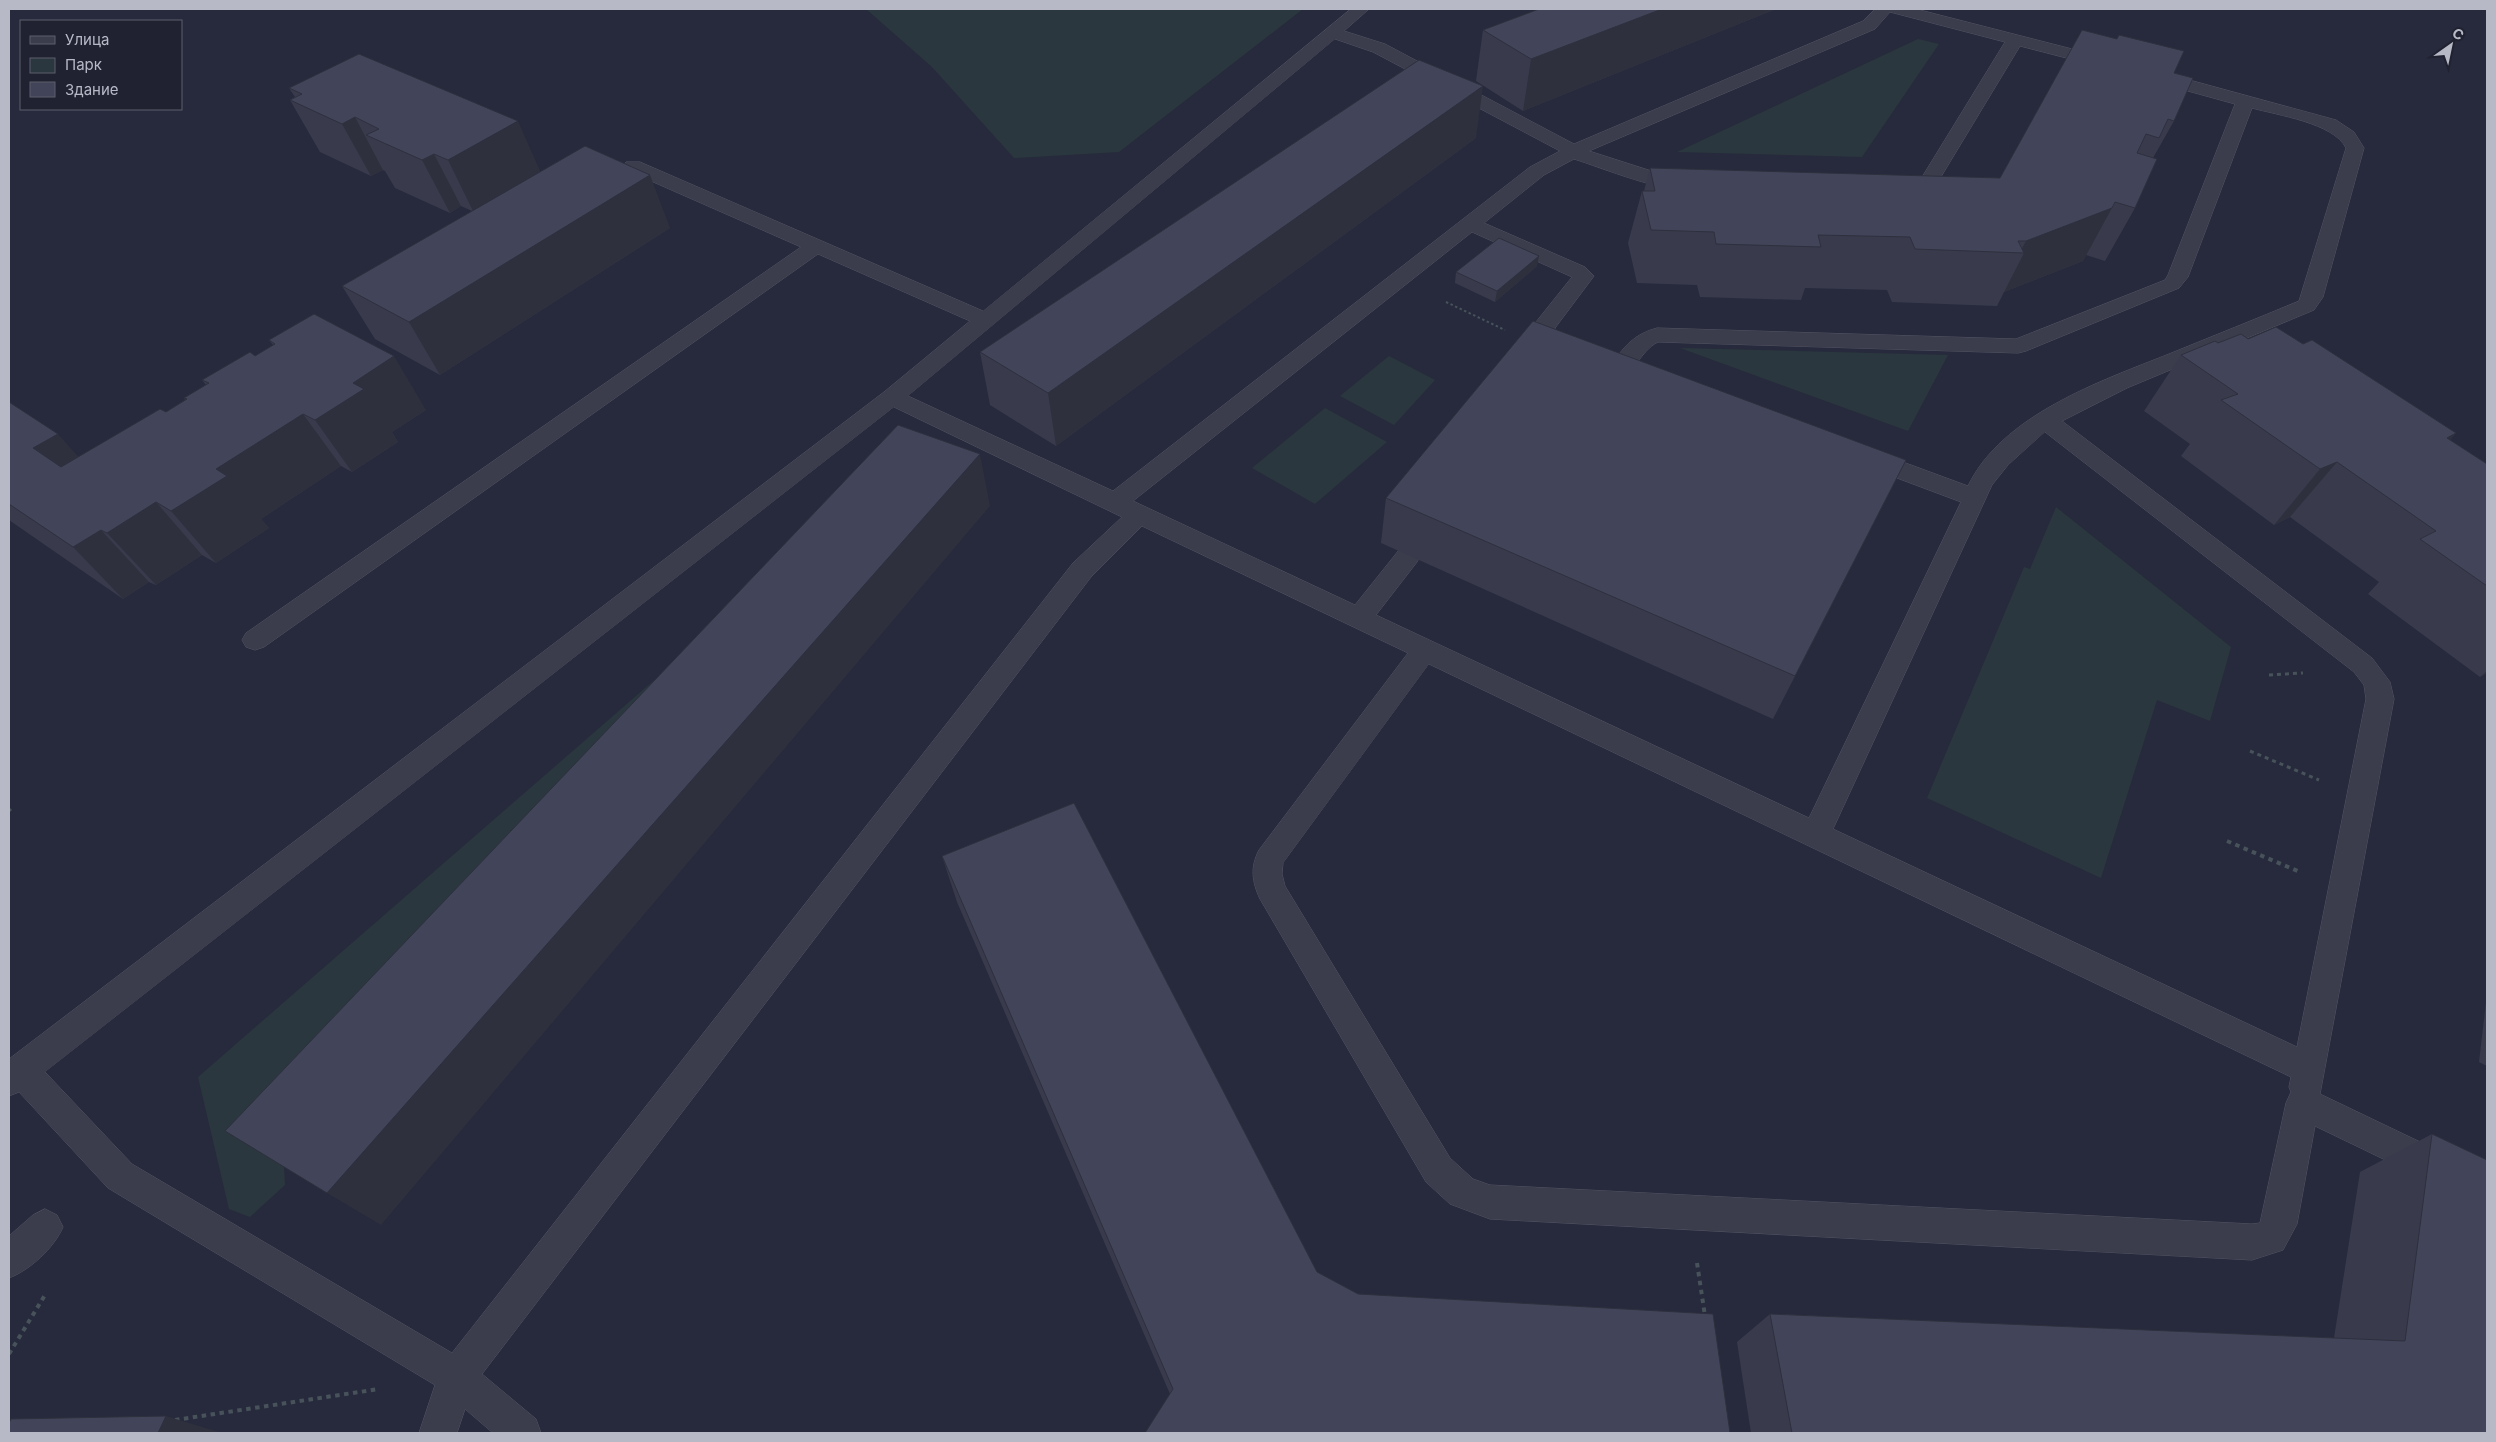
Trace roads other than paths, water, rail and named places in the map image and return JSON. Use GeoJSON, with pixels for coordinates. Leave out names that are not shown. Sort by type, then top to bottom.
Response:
{"type":"FeatureCollection","features":[{"type":"Feature","properties":{"kind":"street"},"geometry":{"type":"LineString","coordinates":[[522,1433],[457,1377],[120,1176],[15,1075],[892,397],[1361,9]]}},
{"type":"Feature","properties":{"kind":"street"},"geometry":{"type":"LineString","coordinates":[[438,1433],[457,1377],[1082,570],[1126,509],[1470,224],[1537,171],[1574,151],[1869,24],[1884,9]]}},
{"type":"Feature","properties":{"kind":"street"},"geometry":{"type":"LineString","coordinates":[[1816,835],[1974,498],[1995,463],[2019,439],[2045,420],[2111,386],[2308,305],[2312,297],[2355,148],[2352,140],[2342,131],[2329,124],[2246,100],[1897,9]]}},
{"type":"Feature","properties":{"kind":"street"},"geometry":{"type":"LineString","coordinates":[[1332,33],[1379,48],[1574,151],[1677,185],[1698,186]]}},
{"type":"Feature","properties":{"kind":"street"},"geometry":{"type":"LineString","coordinates":[[1881,191],[1910,192],[1920,190],[1926,186],[2015,40]]}},
{"type":"Feature","properties":{"kind":"street"},"geometry":{"type":"LineString","coordinates":[[1470,224],[1578,271],[1584,276],[1544,327],[1544,333],[1552,340],[1614,362],[1639,343],[1657,335],[2018,346],[2172,284],[2178,277],[2246,100]]}},
{"type":"Feature","properties":{"kind":"street"},"geometry":{"type":"LineString","coordinates":[[634,166],[986,320]]}},
{"type":"Feature","properties":{"kind":"street"},"geometry":{"type":"LineString","coordinates":[[255,640],[816,246]]}},
{"type":"Feature","properties":{"kind":"street"},"geometry":{"type":"LineString","coordinates":[[2258,326],[2282,342]]}},
{"type":"Feature","properties":{"kind":"street"},"geometry":{"type":"LineString","coordinates":[[892,397],[2309,1069]]}},
{"type":"Feature","properties":{"kind":"street"},"geometry":{"type":"LineString","coordinates":[[1425,650],[1269,858],[1267,874],[1271,890],[1438,1170],[1462,1192],[1490,1202],[2252,1242],[2271,1238],[2280,1224],[2380,699],[2377,682],[2363,665],[2045,420]]}},
{"type":"Feature","properties":{"kind":"street"},"geometry":{"type":"LineString","coordinates":[[1845,449],[1974,498]]}},
{"type":"Feature","properties":{"kind":"street"},"geometry":{"type":"LineString","coordinates":[[1358,619],[1408,556]]}},
{"type":"Feature","properties":{"kind":"street"},"geometry":{"type":"LineString","coordinates":[[2302,1103],[2487,1192]]}},
{"type":"Feature","properties":{"kind":"street"},"geometry":{"type":"LineString","coordinates":[[9,1260],[45,1227]]}}]}
